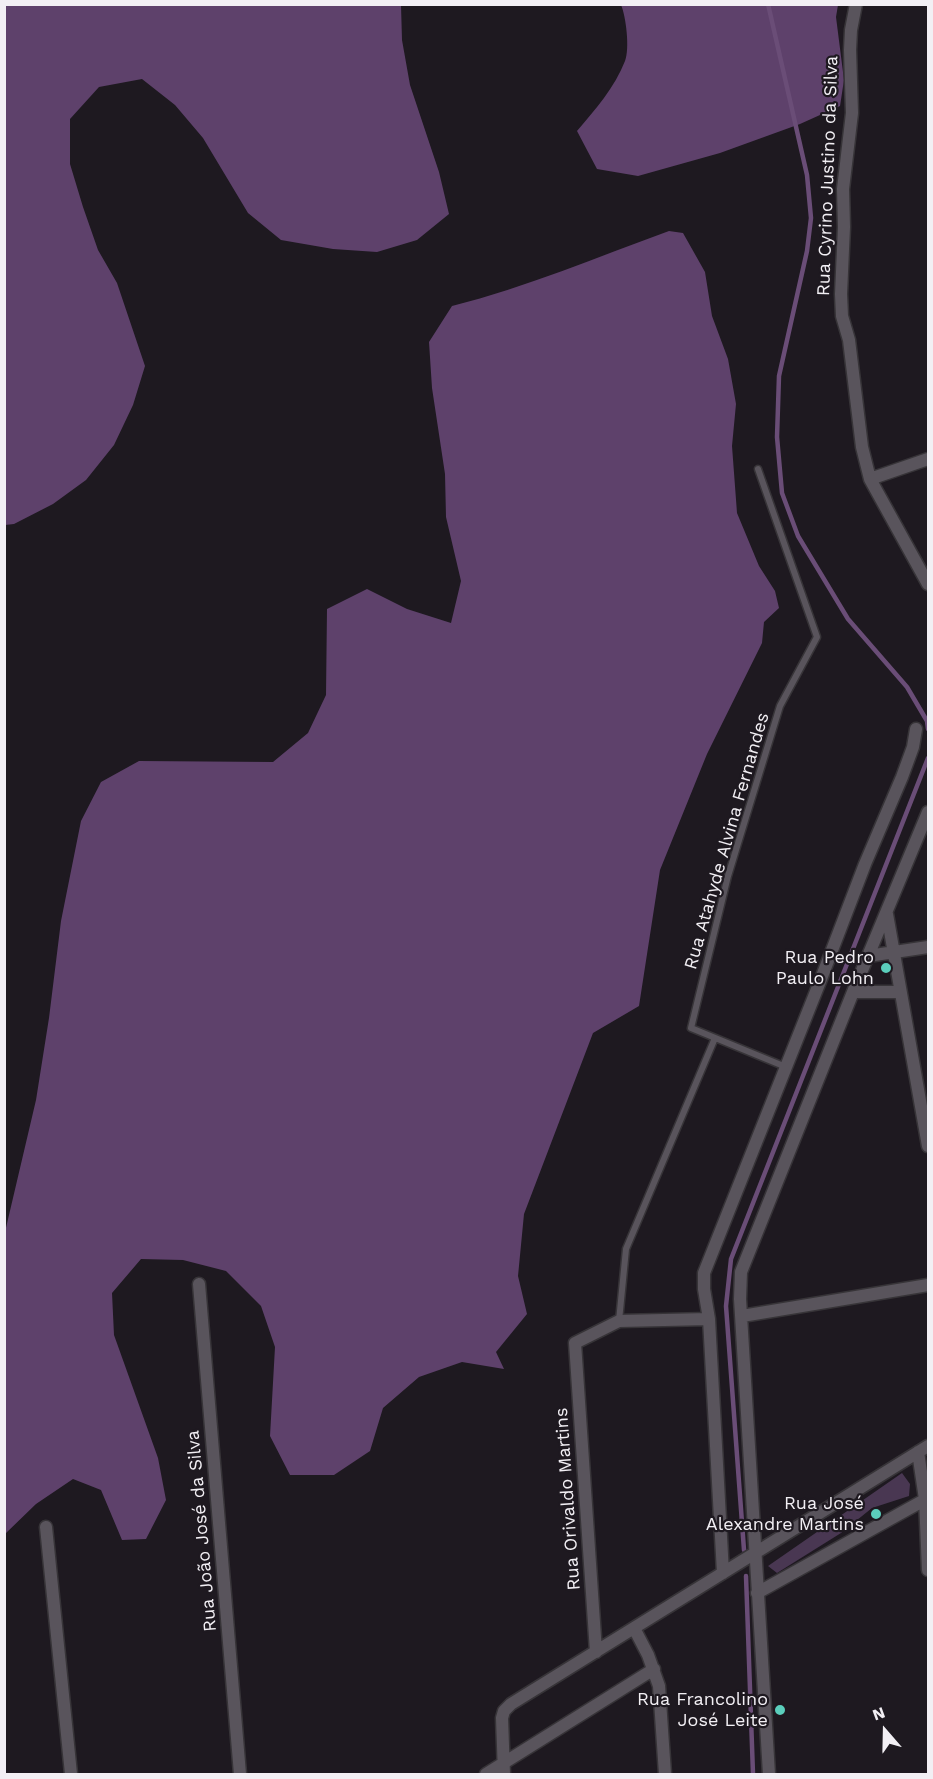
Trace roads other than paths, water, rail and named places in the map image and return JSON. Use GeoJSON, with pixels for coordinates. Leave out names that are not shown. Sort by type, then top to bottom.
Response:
{"type":"FeatureCollection","features":[{"type":"Feature","properties":{"kind":"street","name":"Rua Cyrino Justino da Silva"},"geometry":{"type":"LineString","coordinates":[[856,4],[851,30],[852,113],[843,189],[842,316],[849,340],[862,447],[870,479],[928,584]]}},
{"type":"Feature","properties":{"kind":"street"},"geometry":{"type":"LineString","coordinates":[[870,479],[928,459]]}},
{"type":"Feature","properties":{"kind":"street"},"geometry":{"type":"LineString","coordinates":[[723,1573],[709,1319],[704,1273],[865,864],[902,777],[913,747],[916,729]]}},
{"type":"Feature","properties":{"kind":"street"},"geometry":{"type":"LineString","coordinates":[[769,1774],[739,1286],[743,1266],[928,812]]}},
{"type":"Feature","properties":{"kind":"street"},"geometry":{"type":"LineString","coordinates":[[887,913],[928,1146]]}},
{"type":"Feature","properties":{"kind":"street"},"geometry":{"type":"LineString","coordinates":[[868,956],[928,947]]}},
{"type":"Feature","properties":{"kind":"street"},"geometry":{"type":"LineString","coordinates":[[853,992],[900,992]]}},
{"type":"Feature","properties":{"kind":"street","name":"Rua João José da Silva"},"geometry":{"type":"LineString","coordinates":[[200,1284],[240,1774]]}},
{"type":"Feature","properties":{"kind":"street"},"geometry":{"type":"LineString","coordinates":[[742,1316],[928,1284]]}},
{"type":"Feature","properties":{"kind":"street"},"geometry":{"type":"LineString","coordinates":[[619,1321],[709,1319]]}},
{"type":"Feature","properties":{"kind":"street","name":"Rua Orivaldo Martins"},"geometry":{"type":"LineString","coordinates":[[596,1652],[575,1343],[619,1321]]}},
{"type":"Feature","properties":{"kind":"street"},"geometry":{"type":"LineString","coordinates":[[503,1769],[502,1718],[504,1711],[511,1704],[923,1449],[927,1499],[928,1570]]}},
{"type":"Feature","properties":{"kind":"street"},"geometry":{"type":"LineString","coordinates":[[757,1593],[927,1499]]}},
{"type":"Feature","properties":{"kind":"street"},"geometry":{"type":"LineString","coordinates":[[46,1527],[71,1774]]}},
{"type":"Feature","properties":{"kind":"street"},"geometry":{"type":"LineString","coordinates":[[634,1628],[654,1669],[661,1694],[665,1774]]}},
{"type":"Feature","properties":{"kind":"street"},"geometry":{"type":"LineString","coordinates":[[486,1774],[503,1769],[654,1669]]}},
{"type":"Feature","properties":{"kind":"lane","name":"Rua Atahyde Alvina Fernandes"},"geometry":{"type":"LineString","coordinates":[[758,469],[817,637],[780,706],[728,876],[692,1028],[786,1067]]}},
{"type":"Feature","properties":{"kind":"lane"},"geometry":{"type":"LineString","coordinates":[[619,1321],[626,1249],[715,1038]]}},
{"type":"Feature","properties":{"kind":"waterway"},"geometry":{"type":"LineString","coordinates":[[768,4],[807,175],[811,218],[807,251],[779,376],[777,437],[782,493],[798,536],[848,619],[907,687],[927,721],[928,729]]}},
{"type":"Feature","properties":{"kind":"waterway"},"geometry":{"type":"LineString","coordinates":[[744,1550],[726,1306],[731,1259],[928,758]]}},
{"type":"Feature","properties":{"kind":"waterway"},"geometry":{"type":"LineString","coordinates":[[746,1576],[753,1774]]}},
{"type":"Feature","properties":{"kind":"place","name":"Rua Pedro Paulo Lohn"},"geometry":{"type":"Point","coordinates":[886,968]}},
{"type":"Feature","properties":{"kind":"place","name":"Rua José Alexandre Martins"},"geometry":{"type":"Point","coordinates":[876,1514]}},
{"type":"Feature","properties":{"kind":"place","name":"Rua Francolino José Leite"},"geometry":{"type":"Point","coordinates":[780,1710]}}]}
